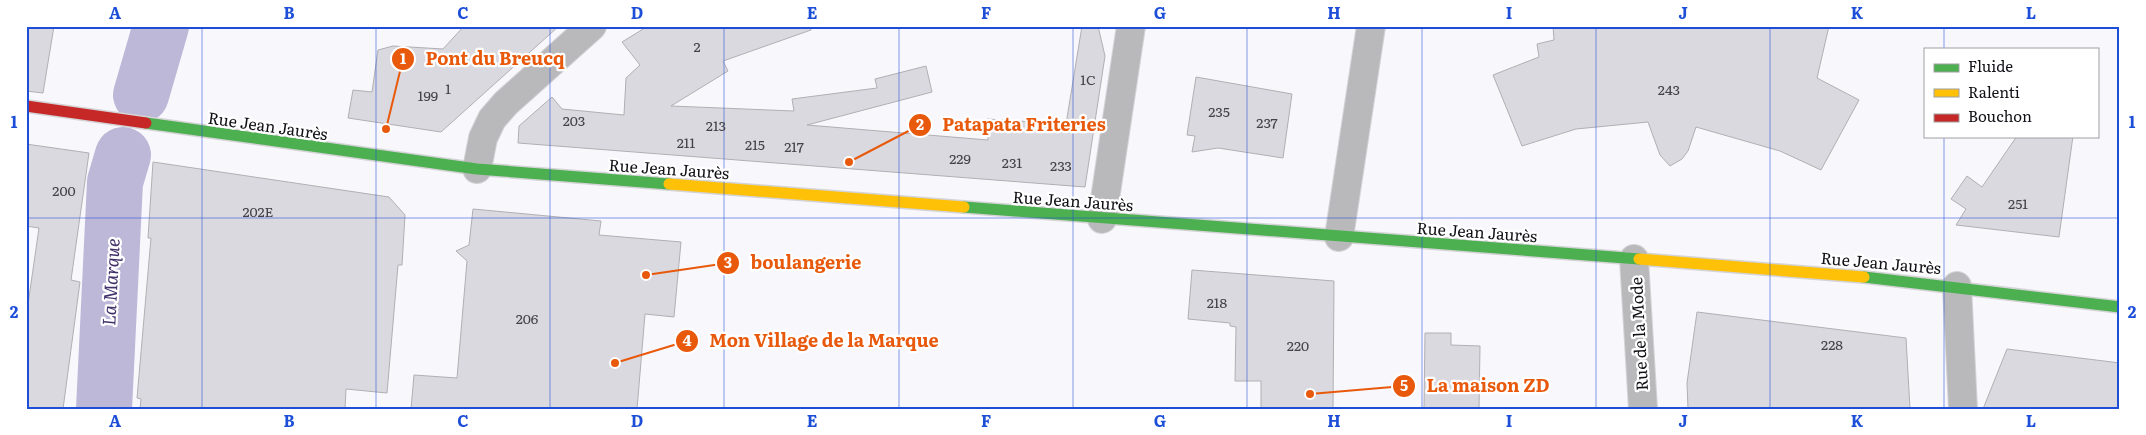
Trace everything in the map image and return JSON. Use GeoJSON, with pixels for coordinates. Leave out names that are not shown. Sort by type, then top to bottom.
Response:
{"type":"FeatureCollection","features":[{"type":"Feature","properties":{"kind":"main road","name":"Rue Jean Jaurès"},"geometry":{"type":"LineString","coordinates":[[26,106],[164,127],[477,169],[1957,286],[2120,307]]}},
{"type":"Feature","properties":{"kind":"street"},"geometry":{"type":"LineString","coordinates":[[1102,219],[1131,26]]}},
{"type":"Feature","properties":{"kind":"street"},"geometry":{"type":"LineString","coordinates":[[1339,237],[1371,26]]}},
{"type":"Feature","properties":{"kind":"street"},"geometry":{"type":"LineString","coordinates":[[477,169],[483,138],[492,119],[506,103],[591,27]]}},
{"type":"Feature","properties":{"kind":"street","name":"Rue de la Mode"},"geometry":{"type":"LineString","coordinates":[[1634,259],[1643,409]]}},
{"type":"Feature","properties":{"kind":"street"},"geometry":{"type":"LineString","coordinates":[[1957,286],[1963,409]]}},
{"type":"Feature","properties":{"kind":"building"},"geometry":{"type":"Polygon","coordinates":[[[26,26],[54,26],[43,93],[26,91],[26,26]]]}},
{"type":"Feature","properties":{"kind":"building"},"geometry":{"type":"Polygon","coordinates":[[[464,26],[559,26],[441,132],[348,118],[353,90],[372,92],[378,50],[393,46],[443,49],[464,26]]]}},
{"type":"Feature","properties":{"kind":"building"},"geometry":{"type":"Polygon","coordinates":[[[648,26],[810,26],[811,30],[723,61],[728,71],[671,106],[794,111],[792,99],[877,88],[875,79],[926,66],[932,92],[807,125],[988,140],[987,119],[1066,124],[1082,26],[1098,26],[1105,56],[1085,187],[518,143],[519,126],[552,97],[562,109],[624,115],[626,78],[640,65],[622,42],[648,26]]]}},
{"type":"Feature","properties":{"kind":"building"},"geometry":{"type":"Polygon","coordinates":[[[1553,26],[1829,26],[1817,78],[1859,100],[1821,170],[1780,151],[1696,127],[1688,151],[1682,159],[1670,166],[1660,155],[1648,122],[1576,129],[1522,146],[1493,75],[1539,57],[1537,44],[1554,40],[1553,26]]]}},
{"type":"Feature","properties":{"kind":"building"},"geometry":{"type":"Polygon","coordinates":[[[1196,77],[1292,94],[1283,158],[1218,148],[1192,152],[1195,136],[1187,135],[1196,77]]]}},
{"type":"Feature","properties":{"kind":"building"},"geometry":{"type":"Polygon","coordinates":[[[2016,138],[2073,138],[2059,237],[1956,225],[1966,209],[1951,199],[1967,176],[1982,187],[2016,138]]]}},
{"type":"Feature","properties":{"kind":"building"},"geometry":{"type":"Polygon","coordinates":[[[26,144],[89,153],[71,280],[80,282],[63,409],[26,409],[26,318],[39,228],[26,226],[26,144]]]}},
{"type":"Feature","properties":{"kind":"building"},"geometry":{"type":"Polygon","coordinates":[[[153,162],[389,197],[405,215],[402,265],[398,265],[387,393],[346,389],[345,409],[140,409],[141,399],[137,398],[151,238],[148,238],[153,162]]]}},
{"type":"Feature","properties":{"kind":"building"},"geometry":{"type":"Polygon","coordinates":[[[473,209],[601,221],[599,235],[681,242],[674,317],[645,314],[637,409],[411,409],[414,375],[457,378],[467,261],[456,251],[469,245],[473,209]]]}},
{"type":"Feature","properties":{"kind":"building"},"geometry":{"type":"Polygon","coordinates":[[[1192,270],[1334,281],[1333,409],[1261,409],[1261,381],[1235,381],[1236,327],[1230,326],[1230,323],[1188,319],[1192,270]]]}},
{"type":"Feature","properties":{"kind":"building"},"geometry":{"type":"Polygon","coordinates":[[[1697,312],[1906,338],[1910,409],[1688,409],[1687,383],[1697,312]]]}},
{"type":"Feature","properties":{"kind":"building"},"geometry":{"type":"Polygon","coordinates":[[[1425,333],[1451,333],[1451,345],[1480,346],[1479,409],[1424,409],[1425,333]]]}},
{"type":"Feature","properties":{"kind":"building"},"geometry":{"type":"Polygon","coordinates":[[[2007,349],[2120,363],[2120,409],[1983,409],[2007,349]]]}},
{"type":"Feature","properties":{"kind":"waterway","name":"La Marque"},"geometry":{"type":"LineString","coordinates":[[141,95],[161,26]]}},
{"type":"Feature","properties":{"kind":"waterway","name":"La Marque"},"geometry":{"type":"LineString","coordinates":[[104,409],[115,182],[123,155]]}},
{"type":"Feature","properties":{"kind":"traffic: fast"},"geometry":{"type":"LineString","coordinates":[[146,123],[477,169],[669,184]]}},
{"type":"Feature","properties":{"kind":"traffic: fast"},"geometry":{"type":"LineString","coordinates":[[964,207],[1639,259]]}},
{"type":"Feature","properties":{"kind":"traffic: fast"},"geometry":{"type":"LineString","coordinates":[[1864,277],[2120,307]]}},
{"type":"Feature","properties":{"kind":"traffic: slow"},"geometry":{"type":"LineString","coordinates":[[669,184],[964,207]]}},
{"type":"Feature","properties":{"kind":"traffic: slow"},"geometry":{"type":"LineString","coordinates":[[1639,259],[1864,277]]}},
{"type":"Feature","properties":{"kind":"traffic: jam"},"geometry":{"type":"LineString","coordinates":[[26,106],[146,123]]}},
{"type":"Feature","properties":{"kind":"place","name":"Pont du Breucq"},"geometry":{"type":"Point","coordinates":[386,129]}},
{"type":"Feature","properties":{"kind":"place","name":"Patapata Friteries"},"geometry":{"type":"Point","coordinates":[849,162]}},
{"type":"Feature","properties":{"kind":"place","name":"boulangerie"},"geometry":{"type":"Point","coordinates":[646,275]}},
{"type":"Feature","properties":{"kind":"place","name":"Mon Village de la Marque"},"geometry":{"type":"Point","coordinates":[615,363]}},
{"type":"Feature","properties":{"kind":"place","name":"La maison ZD"},"geometry":{"type":"Point","coordinates":[1310,394]}}]}
